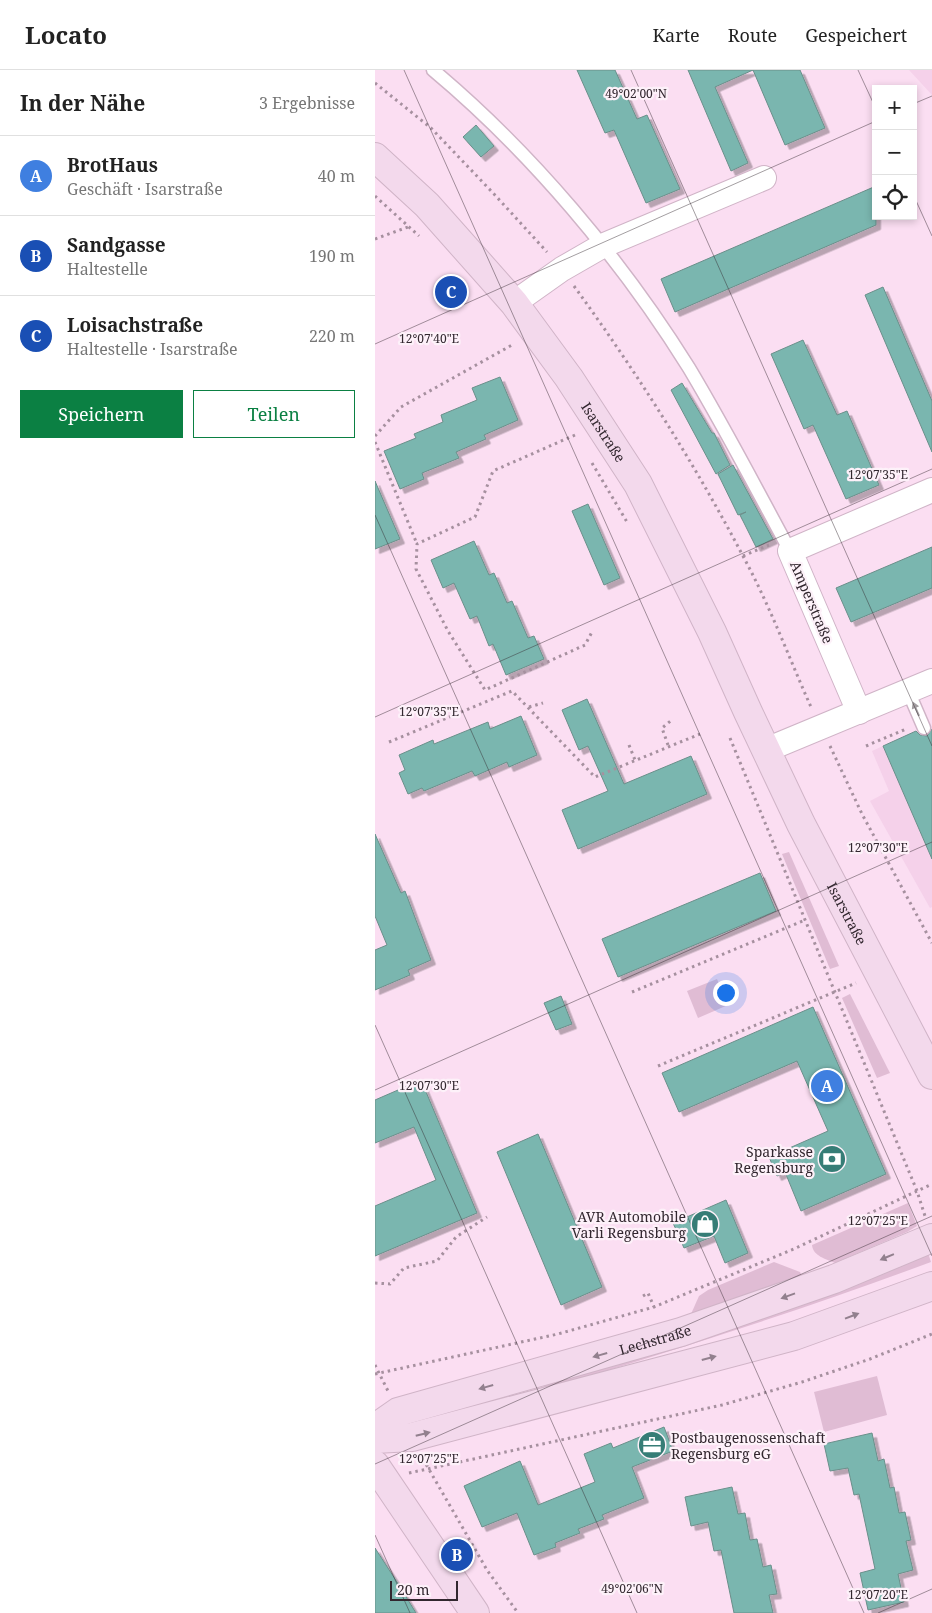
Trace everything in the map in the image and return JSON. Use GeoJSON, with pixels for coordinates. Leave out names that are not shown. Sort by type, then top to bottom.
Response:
{"type":"FeatureCollection","features":[{"type":"Feature","properties":{"kind":"street","name":"Isarstraße"},"geometry":{"type":"LineString","coordinates":[[375,157],[427,204],[513,303],[569,378],[638,484],[713,632],[801,824],[932,1074]]}},
{"type":"Feature","properties":{"kind":"street"},"geometry":{"type":"LineString","coordinates":[[513,303],[561,269],[602,246],[764,178]]}},
{"type":"Feature","properties":{"kind":"street","name":"Amperstraße"},"geometry":{"type":"LineString","coordinates":[[859,712],[786,545],[932,490]]}},
{"type":"Feature","properties":{"kind":"street"},"geometry":{"type":"LineString","coordinates":[[766,750],[932,681]]}},
{"type":"Feature","properties":{"kind":"street","name":"Lechstraße"},"geometry":{"type":"LineString","coordinates":[[375,1428],[398,1412],[690,1329],[834,1279],[929,1229]]}},
{"type":"Feature","properties":{"kind":"street"},"geometry":{"type":"LineString","coordinates":[[375,1439],[412,1437],[794,1336],[932,1286]]}},
{"type":"Feature","properties":{"kind":"street"},"geometry":{"type":"LineString","coordinates":[[375,1466],[475,1613]]}},
{"type":"Feature","properties":{"kind":"lane"},"geometry":{"type":"LineString","coordinates":[[433,70],[469,100],[543,176],[602,246],[688,368],[786,545]]}},
{"type":"Feature","properties":{"kind":"lane"},"geometry":{"type":"LineString","coordinates":[[908,691],[923,725]]}},
{"type":"Feature","properties":{"kind":"path"},"geometry":{"type":"LineString","coordinates":[[375,83],[431,128],[495,194],[561,269],[620,350],[668,426],[743,556],[862,814],[932,943]]}},
{"type":"Feature","properties":{"kind":"path"},"geometry":{"type":"LineString","coordinates":[[375,196],[424,242]]}},
{"type":"Feature","properties":{"kind":"path"},"geometry":{"type":"LineString","coordinates":[[375,239],[408,226]]}},
{"type":"Feature","properties":{"kind":"path"},"geometry":{"type":"LineString","coordinates":[[454,275],[466,289]]}},
{"type":"Feature","properties":{"kind":"path"},"geometry":{"type":"LineString","coordinates":[[451,292],[460,281]]}},
{"type":"Feature","properties":{"kind":"path"},"geometry":{"type":"LineString","coordinates":[[507,338],[518,353]]}},
{"type":"Feature","properties":{"kind":"path"},"geometry":{"type":"LineString","coordinates":[[375,436],[401,407],[512,345]]}},
{"type":"Feature","properties":{"kind":"path"},"geometry":{"type":"LineString","coordinates":[[571,428],[580,443]]}},
{"type":"Feature","properties":{"kind":"path"},"geometry":{"type":"LineString","coordinates":[[417,544],[475,517],[493,471],[575,435]]}},
{"type":"Feature","properties":{"kind":"path"},"geometry":{"type":"LineString","coordinates":[[375,442],[417,544],[416,569],[449,631],[485,690],[585,646],[592,632]]}},
{"type":"Feature","properties":{"kind":"path"},"geometry":{"type":"LineString","coordinates":[[590,460],[630,528]]}},
{"type":"Feature","properties":{"kind":"path"},"geometry":{"type":"LineString","coordinates":[[743,556],[786,545]]}},
{"type":"Feature","properties":{"kind":"path"},"geometry":{"type":"LineString","coordinates":[[389,742],[512,691],[595,777],[668,745],[700,734]]}},
{"type":"Feature","properties":{"kind":"path"},"geometry":{"type":"LineString","coordinates":[[529,708],[543,704]]}},
{"type":"Feature","properties":{"kind":"path"},"geometry":{"type":"LineString","coordinates":[[668,745],[662,728],[673,719]]}},
{"type":"Feature","properties":{"kind":"path"},"geometry":{"type":"LineString","coordinates":[[867,746],[923,725]]}},
{"type":"Feature","properties":{"kind":"path"},"geometry":{"type":"LineString","coordinates":[[728,732],[917,1191],[929,1229]]}},
{"type":"Feature","properties":{"kind":"path"},"geometry":{"type":"LineString","coordinates":[[629,745],[635,760]]}},
{"type":"Feature","properties":{"kind":"path"},"geometry":{"type":"LineString","coordinates":[[632,992],[805,920]]}},
{"type":"Feature","properties":{"kind":"path"},"geometry":{"type":"LineString","coordinates":[[658,1066],[879,973]]}},
{"type":"Feature","properties":{"kind":"path"},"geometry":{"type":"LineString","coordinates":[[377,1374],[558,1334],[654,1307],[796,1248],[932,1184]]}},
{"type":"Feature","properties":{"kind":"path"},"geometry":{"type":"LineString","coordinates":[[375,1283],[390,1284],[404,1268],[437,1261],[456,1237],[487,1217]]}},
{"type":"Feature","properties":{"kind":"path"},"geometry":{"type":"LineString","coordinates":[[643,1296],[648,1293],[654,1307]]}},
{"type":"Feature","properties":{"kind":"path"},"geometry":{"type":"LineString","coordinates":[[427,1470],[730,1402],[836,1370],[932,1334]]}},
{"type":"Feature","properties":{"kind":"path"},"geometry":{"type":"LineString","coordinates":[[375,1365],[377,1374],[398,1412]]}},
{"type":"Feature","properties":{"kind":"path"},"geometry":{"type":"LineString","coordinates":[[412,1437],[427,1470],[487,1570],[518,1613]]}},
{"type":"Feature","properties":{"kind":"shaded area"},"geometry":{"type":"Polygon","coordinates":[[[909,70],[932,70],[932,95],[909,70]]]}},
{"type":"Feature","properties":{"kind":"shaded area"},"geometry":{"type":"Polygon","coordinates":[[[883,746],[932,859],[932,907],[930,908],[870,801],[889,791],[872,751],[883,746]]]}},
{"type":"Feature","properties":{"kind":"shaded area"},"geometry":{"type":"Polygon","coordinates":[[[789,852],[839,966],[830,969],[782,854],[789,852]]]}},
{"type":"Feature","properties":{"kind":"shaded area"},"geometry":{"type":"Polygon","coordinates":[[[717,979],[728,1005],[698,1018],[687,991],[717,979]]]}},
{"type":"Feature","properties":{"kind":"shaded area"},"geometry":{"type":"Polygon","coordinates":[[[850,994],[890,1073],[877,1078],[842,998],[850,994]]]}},
{"type":"Feature","properties":{"kind":"shaded area"},"geometry":{"type":"Polygon","coordinates":[[[908,1203],[917,1226],[907,1232],[835,1263],[821,1257],[813,1249],[812,1245],[908,1203]]]}},
{"type":"Feature","properties":{"kind":"shaded area"},"geometry":{"type":"Polygon","coordinates":[[[928,1253],[931,1262],[834,1297],[638,1361],[539,1391],[538,1389],[553,1382],[928,1253]]]}},
{"type":"Feature","properties":{"kind":"shaded area"},"geometry":{"type":"Polygon","coordinates":[[[774,1262],[800,1272],[802,1276],[691,1314],[699,1296],[708,1290],[774,1262]]]}},
{"type":"Feature","properties":{"kind":"shaded area"},"geometry":{"type":"Polygon","coordinates":[[[877,1376],[887,1415],[824,1432],[814,1392],[877,1376]]]}},
{"type":"Feature","properties":{"kind":"building"},"geometry":{"type":"Polygon","coordinates":[[[577,70],[615,70],[637,119],[647,115],[680,189],[646,203],[614,130],[605,133],[577,70]]]}},
{"type":"Feature","properties":{"kind":"building"},"geometry":{"type":"Polygon","coordinates":[[[688,70],[753,70],[715,87],[748,163],[731,171],[688,70]]]}},
{"type":"Feature","properties":{"kind":"building"},"geometry":{"type":"Polygon","coordinates":[[[753,70],[800,70],[825,128],[785,145],[753,70]]]}},
{"type":"Feature","properties":{"kind":"building"},"geometry":{"type":"Polygon","coordinates":[[[476,125],[494,146],[481,157],[463,137],[476,125]]]}},
{"type":"Feature","properties":{"kind":"building"},"geometry":{"type":"Polygon","coordinates":[[[872,188],[872,220],[876,220],[876,225],[675,312],[661,279],[872,188]]]}},
{"type":"Feature","properties":{"kind":"building"},"geometry":{"type":"Polygon","coordinates":[[[883,287],[932,401],[932,452],[865,295],[883,287]]]}},
{"type":"Feature","properties":{"kind":"building"},"geometry":{"type":"Polygon","coordinates":[[[803,340],[837,415],[847,411],[879,485],[846,499],[813,425],[804,429],[771,354],[803,340]]]}},
{"type":"Feature","properties":{"kind":"building"},"geometry":{"type":"Polygon","coordinates":[[[500,377],[518,420],[484,435],[486,439],[456,452],[459,458],[422,473],[424,479],[400,489],[384,451],[416,438],[414,434],[443,422],[441,415],[477,400],[472,388],[500,377]]]}},
{"type":"Feature","properties":{"kind":"building"},"geometry":{"type":"Polygon","coordinates":[[[682,383],[712,433],[714,433],[730,465],[716,474],[671,390],[682,383]]]}},
{"type":"Feature","properties":{"kind":"building"},"geometry":{"type":"Polygon","coordinates":[[[733,465],[773,539],[756,547],[740,515],[746,512],[738,515],[718,474],[733,465]]]}},
{"type":"Feature","properties":{"kind":"building"},"geometry":{"type":"Polygon","coordinates":[[[375,481],[400,539],[375,549],[375,481]]]}},
{"type":"Feature","properties":{"kind":"building"},"geometry":{"type":"Polygon","coordinates":[[[588,504],[620,578],[604,585],[572,511],[588,504]]]}},
{"type":"Feature","properties":{"kind":"building"},"geometry":{"type":"Polygon","coordinates":[[[474,541],[489,575],[494,573],[507,603],[512,601],[528,638],[534,636],[544,659],[506,675],[493,644],[489,646],[477,616],[470,619],[454,583],[443,588],[431,560],[474,541]]]}},
{"type":"Feature","properties":{"kind":"building"},"geometry":{"type":"Polygon","coordinates":[[[932,547],[932,588],[851,622],[836,588],[932,547]]]}},
{"type":"Feature","properties":{"kind":"building"},"geometry":{"type":"Polygon","coordinates":[[[587,699],[624,784],[691,756],[707,794],[578,849],[562,810],[608,791],[588,746],[579,750],[562,710],[587,699]]]}},
{"type":"Feature","properties":{"kind":"building"},"geometry":{"type":"Polygon","coordinates":[[[521,716],[537,755],[509,767],[507,762],[475,776],[472,771],[424,791],[422,788],[408,794],[399,773],[405,770],[399,755],[433,740],[434,744],[488,722],[490,729],[521,716]]]}},
{"type":"Feature","properties":{"kind":"building"},"geometry":{"type":"Polygon","coordinates":[[[932,729],[932,859],[883,746],[916,731],[920,735],[927,736],[932,729]]]}},
{"type":"Feature","properties":{"kind":"building"},"geometry":{"type":"Polygon","coordinates":[[[375,834],[401,893],[405,891],[431,960],[408,970],[410,975],[375,990],[375,950],[387,945],[375,916],[375,834]]]}},
{"type":"Feature","properties":{"kind":"building"},"geometry":{"type":"Polygon","coordinates":[[[760,873],[776,911],[618,977],[602,939],[760,873]]]}},
{"type":"Feature","properties":{"kind":"building"},"geometry":{"type":"Polygon","coordinates":[[[561,996],[572,1024],[556,1030],[544,1003],[561,996]]]}},
{"type":"Feature","properties":{"kind":"building"},"geometry":{"type":"Polygon","coordinates":[[[813,1007],[886,1174],[801,1211],[785,1172],[777,1176],[769,1157],[828,1131],[797,1061],[679,1112],[662,1073],[813,1007]]]}},
{"type":"Feature","properties":{"kind":"building"},"geometry":{"type":"Polygon","coordinates":[[[421,1080],[477,1213],[375,1256],[375,1206],[436,1180],[414,1127],[375,1143],[375,1100],[421,1080]]]}},
{"type":"Feature","properties":{"kind":"building"},"geometry":{"type":"Polygon","coordinates":[[[538,1134],[602,1287],[561,1305],[497,1152],[538,1134]]]}},
{"type":"Feature","properties":{"kind":"building","name":"AVR Automobile Varli Regensburg"},"geometry":{"type":"Polygon","coordinates":[[[726,1200],[748,1253],[725,1263],[714,1236],[684,1248],[673,1223],[726,1200]]]}},
{"type":"Feature","properties":{"kind":"building"},"geometry":{"type":"Polygon","coordinates":[[[664,1427],[673,1451],[632,1467],[644,1498],[602,1515],[604,1519],[578,1529],[580,1533],[555,1543],[556,1547],[534,1555],[517,1513],[482,1527],[464,1486],[520,1461],[538,1505],[595,1482],[584,1454],[611,1443],[613,1448],[664,1427]]]}},
{"type":"Feature","properties":{"kind":"building"},"geometry":{"type":"Polygon","coordinates":[[[872,1433],[878,1461],[884,1459],[890,1488],[894,1487],[899,1513],[905,1512],[911,1540],[906,1541],[913,1570],[898,1574],[904,1602],[868,1610],[860,1573],[875,1569],[859,1494],[854,1495],[848,1468],[830,1471],[824,1444],[872,1433]]]}},
{"type":"Feature","properties":{"kind":"building"},"geometry":{"type":"Polygon","coordinates":[[[732,1487],[738,1514],[745,1513],[750,1540],[757,1539],[763,1567],[771,1565],[777,1594],[769,1595],[773,1613],[734,1613],[721,1550],[714,1551],[708,1522],[691,1526],[685,1497],[732,1487]]]}},
{"type":"Feature","properties":{"kind":"building"},"geometry":{"type":"Polygon","coordinates":[[[375,1548],[397,1582],[416,1613],[375,1613],[375,1548]]]}},
{"type":"Feature","properties":{"kind":"place","name":"Loisachstraße"},"geometry":{"type":"Point","coordinates":[451,292]}},
{"type":"Feature","properties":{"kind":"place","name":"BrotHaus"},"geometry":{"type":"Point","coordinates":[827,1086]}},
{"type":"Feature","properties":{"kind":"place","name":"Sparkasse Regensburg"},"geometry":{"type":"Point","coordinates":[832,1159]}},
{"type":"Feature","properties":{"kind":"place","name":"AVR Automobile Varli Regensburg"},"geometry":{"type":"Point","coordinates":[705,1224]}},
{"type":"Feature","properties":{"kind":"place","name":"Postbaugenossenschaft Regensburg eG"},"geometry":{"type":"Point","coordinates":[652,1445]}},
{"type":"Feature","properties":{"kind":"place","name":"Sandgasse"},"geometry":{"type":"Point","coordinates":[457,1555]}}]}
